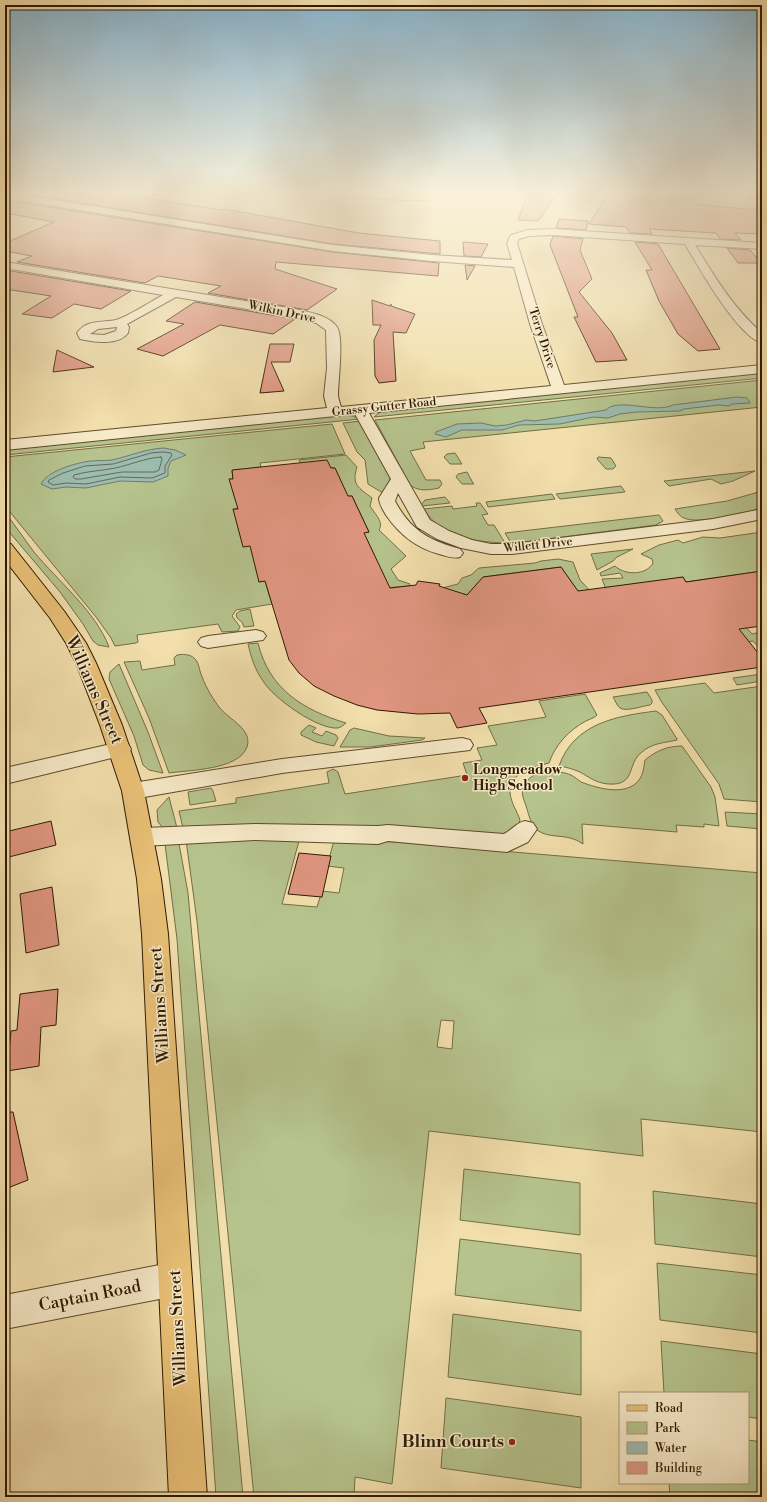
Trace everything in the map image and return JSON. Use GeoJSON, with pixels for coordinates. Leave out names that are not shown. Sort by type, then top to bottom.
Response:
{"type":"FeatureCollection","features":[{"type":"Feature","properties":{"kind":"main road","name":"Williams Street"},"geometry":{"type":"LineString","coordinates":[[5,548],[58,615],[76,643],[120,749],[133,791],[142,837],[149,879],[155,934],[166,1085],[175,1279],[188,1497]]}},
{"type":"Feature","properties":{"kind":"street"},"geometry":{"type":"LineString","coordinates":[[477,261],[519,264]]}},
{"type":"Feature","properties":{"kind":"street","name":"Terry Drive"},"geometry":{"type":"LineString","coordinates":[[518,261],[536,324],[559,390]]}},
{"type":"Feature","properties":{"kind":"street"},"geometry":{"type":"LineString","coordinates":[[700,261],[742,322],[762,339]]}},
{"type":"Feature","properties":{"kind":"street","name":"Wilkin Drive"},"geometry":{"type":"LineString","coordinates":[[5,265],[295,313],[316,318],[332,329],[334,368],[331,396],[335,412]]}},
{"type":"Feature","properties":{"kind":"street"},"geometry":{"type":"LineString","coordinates":[[120,323],[174,293]]}},
{"type":"Feature","properties":{"kind":"street","name":"Grassy Gutter Road"},"geometry":{"type":"LineString","coordinates":[[5,445],[762,369]]}},
{"type":"Feature","properties":{"kind":"street","name":"Willett Drive"},"geometry":{"type":"LineString","coordinates":[[360,410],[399,479],[388,495],[387,501],[396,520],[403,528],[418,539],[439,549],[467,556],[483,556],[508,549],[713,524],[762,514]]}},
{"type":"Feature","properties":{"kind":"street"},"geometry":{"type":"LineString","coordinates":[[208,642],[256,636]]}},
{"type":"Feature","properties":{"kind":"street"},"geometry":{"type":"LineString","coordinates":[[133,791],[282,766],[462,745]]}},
{"type":"Feature","properties":{"kind":"street"},"geometry":{"type":"LineString","coordinates":[[5,776],[120,749]]}},
{"type":"Feature","properties":{"kind":"street"},"geometry":{"type":"LineString","coordinates":[[142,837],[255,832],[378,835],[388,833],[507,843],[520,836],[525,829]]}},
{"type":"Feature","properties":{"kind":"street","name":"Captain Road"},"geometry":{"type":"LineString","coordinates":[[5,1312],[175,1279]]}},
{"type":"Feature","properties":{"kind":"green space"},"geometry":{"type":"Polygon","coordinates":[[[762,373],[762,378],[374,417],[380,412],[391,410],[762,373]]]}},
{"type":"Feature","properties":{"kind":"green space"},"geometry":{"type":"Polygon","coordinates":[[[762,380],[762,407],[423,442],[425,448],[410,451],[426,480],[440,480],[442,484],[439,488],[428,490],[420,490],[410,485],[375,420],[762,380]]]}},
{"type":"Feature","properties":{"kind":"green space"},"geometry":{"type":"Polygon","coordinates":[[[341,415],[353,416],[360,419],[5,455],[5,450],[341,415]]]}},
{"type":"Feature","properties":{"kind":"green space"},"geometry":{"type":"Polygon","coordinates":[[[361,421],[390,477],[389,483],[383,493],[368,484],[365,460],[357,452],[343,423],[361,421]]]}},
{"type":"Feature","properties":{"kind":"green space"},"geometry":{"type":"Polygon","coordinates":[[[332,424],[345,454],[260,463],[261,467],[232,471],[233,479],[230,479],[242,508],[234,509],[255,545],[259,582],[265,581],[272,604],[236,610],[232,616],[240,627],[238,631],[222,632],[218,624],[137,635],[138,642],[136,643],[115,646],[96,617],[5,506],[5,457],[332,424]]]}},
{"type":"Feature","properties":{"kind":"green space"},"geometry":{"type":"Polygon","coordinates":[[[455,453],[462,464],[450,464],[444,457],[447,454],[455,453]]]}},
{"type":"Feature","properties":{"kind":"green space"},"geometry":{"type":"Polygon","coordinates":[[[346,455],[357,467],[355,478],[357,486],[372,498],[370,506],[380,521],[379,530],[406,556],[391,569],[398,580],[410,584],[409,586],[384,588],[359,533],[369,532],[352,496],[343,497],[342,484],[335,468],[300,463],[299,460],[346,455]]]}},
{"type":"Feature","properties":{"kind":"green space"},"geometry":{"type":"Polygon","coordinates":[[[598,457],[611,458],[616,466],[613,469],[606,469],[597,459],[598,457]]]}},
{"type":"Feature","properties":{"kind":"green space"},"geometry":{"type":"Polygon","coordinates":[[[755,471],[733,481],[721,484],[711,479],[669,486],[664,481],[755,471]]]}},
{"type":"Feature","properties":{"kind":"green space"},"geometry":{"type":"Polygon","coordinates":[[[467,472],[474,484],[462,484],[456,477],[458,474],[467,472]]]}},
{"type":"Feature","properties":{"kind":"green space"},"geometry":{"type":"Polygon","coordinates":[[[621,486],[625,492],[560,499],[556,494],[621,486]]]}},
{"type":"Feature","properties":{"kind":"green space"},"geometry":{"type":"Polygon","coordinates":[[[762,491],[762,508],[734,515],[711,519],[691,520],[681,517],[675,509],[727,501],[762,491]]]}},
{"type":"Feature","properties":{"kind":"green space"},"geometry":{"type":"Polygon","coordinates":[[[552,494],[555,499],[488,507],[486,502],[552,494]]]}},
{"type":"Feature","properties":{"kind":"green space"},"geometry":{"type":"Polygon","coordinates":[[[445,497],[450,503],[421,505],[425,500],[445,497]]]}},
{"type":"Feature","properties":{"kind":"green space"},"geometry":{"type":"Polygon","coordinates":[[[476,503],[480,503],[488,514],[482,515],[488,525],[494,525],[505,543],[470,539],[449,532],[439,526],[424,509],[452,506],[453,509],[477,506],[476,503]]]}},
{"type":"Feature","properties":{"kind":"green space"},"geometry":{"type":"Polygon","coordinates":[[[5,512],[34,552],[86,609],[103,634],[109,647],[98,645],[93,641],[83,624],[60,592],[5,527],[5,512]]]}},
{"type":"Feature","properties":{"kind":"green space"},"geometry":{"type":"Polygon","coordinates":[[[659,515],[663,521],[656,525],[524,542],[511,543],[505,533],[659,515]]]}},
{"type":"Feature","properties":{"kind":"green space"},"geometry":{"type":"Polygon","coordinates":[[[762,532],[762,571],[686,582],[683,577],[607,592],[602,579],[623,578],[620,573],[601,576],[600,573],[615,566],[624,571],[635,573],[645,570],[653,563],[652,559],[641,554],[659,545],[678,540],[683,543],[703,537],[720,538],[762,532]]]}},
{"type":"Feature","properties":{"kind":"green space"},"geometry":{"type":"Polygon","coordinates":[[[633,549],[597,570],[591,554],[633,549]]]}},
{"type":"Feature","properties":{"kind":"green space"},"geometry":{"type":"Polygon","coordinates":[[[558,559],[573,562],[580,580],[593,594],[581,596],[561,567],[483,577],[467,595],[442,588],[458,584],[462,578],[471,575],[479,568],[535,563],[558,559]]]}},
{"type":"Feature","properties":{"kind":"green space"},"geometry":{"type":"Polygon","coordinates":[[[250,609],[254,626],[244,627],[242,622],[237,618],[236,614],[240,611],[250,609]]]}},
{"type":"Feature","properties":{"kind":"green space"},"geometry":{"type":"Polygon","coordinates":[[[743,624],[752,634],[762,632],[762,651],[753,641],[745,642],[731,625],[743,624]]]}},
{"type":"Feature","properties":{"kind":"green space"},"geometry":{"type":"Polygon","coordinates":[[[258,643],[263,659],[270,673],[279,685],[290,695],[302,704],[330,718],[346,723],[338,728],[319,724],[297,712],[276,696],[260,677],[252,659],[248,644],[258,643]]]}},
{"type":"Feature","properties":{"kind":"green space"},"geometry":{"type":"Polygon","coordinates":[[[184,654],[195,659],[206,685],[216,703],[239,725],[246,735],[248,741],[247,747],[242,755],[224,765],[200,770],[169,773],[149,718],[124,662],[140,661],[142,670],[175,665],[174,658],[177,655],[184,654]]]}},
{"type":"Feature","properties":{"kind":"green space"},"geometry":{"type":"Polygon","coordinates":[[[119,664],[148,732],[163,773],[149,770],[143,765],[134,736],[109,679],[110,672],[119,664]]]}},
{"type":"Feature","properties":{"kind":"green space"},"geometry":{"type":"Polygon","coordinates":[[[762,674],[762,681],[737,685],[733,678],[762,674]]]}},
{"type":"Feature","properties":{"kind":"green space"},"geometry":{"type":"Polygon","coordinates":[[[705,683],[714,693],[762,686],[762,802],[724,799],[719,784],[661,701],[655,690],[705,683]]]}},
{"type":"Feature","properties":{"kind":"green space"},"geometry":{"type":"Polygon","coordinates":[[[647,692],[652,700],[650,705],[630,709],[620,708],[613,697],[647,692]]]}},
{"type":"Feature","properties":{"kind":"green space"},"geometry":{"type":"Polygon","coordinates":[[[585,694],[597,715],[568,733],[555,750],[549,763],[536,766],[518,775],[514,780],[510,793],[520,820],[518,826],[500,838],[183,828],[179,811],[236,803],[236,798],[329,783],[327,772],[333,769],[338,772],[345,794],[467,775],[463,763],[482,760],[477,748],[497,745],[488,726],[546,717],[539,701],[585,694]]]}},
{"type":"Feature","properties":{"kind":"green space"},"geometry":{"type":"Polygon","coordinates":[[[656,711],[662,715],[677,740],[658,744],[642,752],[637,757],[630,773],[623,782],[608,784],[600,782],[593,780],[580,772],[559,766],[566,751],[575,740],[598,724],[612,719],[656,711]]]}},
{"type":"Feature","properties":{"kind":"green space"},"geometry":{"type":"Polygon","coordinates":[[[309,725],[316,728],[312,732],[322,736],[326,731],[336,735],[338,738],[334,746],[316,742],[301,735],[301,732],[309,725]]]}},
{"type":"Feature","properties":{"kind":"green space"},"geometry":{"type":"Polygon","coordinates":[[[354,728],[389,736],[425,738],[422,740],[370,747],[340,747],[350,730],[354,728]]]}},
{"type":"Feature","properties":{"kind":"green space"},"geometry":{"type":"Polygon","coordinates":[[[682,746],[711,787],[715,797],[719,826],[704,824],[704,827],[676,825],[677,832],[582,824],[583,844],[571,838],[547,835],[537,830],[533,825],[522,793],[524,786],[532,776],[542,772],[554,771],[566,773],[581,782],[595,787],[619,790],[633,785],[639,780],[645,760],[649,757],[667,748],[682,746]]]}},
{"type":"Feature","properties":{"kind":"green space"},"geometry":{"type":"Polygon","coordinates":[[[211,788],[216,801],[190,805],[188,792],[211,788]]]}},
{"type":"Feature","properties":{"kind":"green space"},"geometry":{"type":"Polygon","coordinates":[[[169,797],[177,828],[163,828],[158,822],[157,810],[169,797]]]}},
{"type":"Feature","properties":{"kind":"green space"},"geometry":{"type":"Polygon","coordinates":[[[725,812],[762,814],[762,829],[727,826],[725,812]]]}},
{"type":"Feature","properties":{"kind":"green space"},"geometry":{"type":"Polygon","coordinates":[[[300,837],[282,904],[317,907],[322,891],[339,893],[344,868],[327,866],[335,837],[762,873],[762,1132],[641,1119],[643,1156],[429,1131],[392,1484],[355,1477],[354,1497],[254,1497],[197,921],[186,840],[300,837]],[[441,1020],[437,1047],[452,1049],[454,1021],[441,1020]]]}},
{"type":"Feature","properties":{"kind":"green space"},"geometry":{"type":"Polygon","coordinates":[[[178,838],[188,893],[243,1497],[216,1497],[177,939],[165,844],[178,838]]]}},
{"type":"Feature","properties":{"kind":"green space"},"geometry":{"type":"Polygon","coordinates":[[[464,1169],[580,1183],[580,1235],[460,1220],[464,1169]]]}},
{"type":"Feature","properties":{"kind":"green space"},"geometry":{"type":"Polygon","coordinates":[[[653,1191],[762,1204],[762,1257],[655,1244],[653,1191]]]}},
{"type":"Feature","properties":{"kind":"green space"},"geometry":{"type":"Polygon","coordinates":[[[460,1239],[581,1254],[581,1311],[455,1295],[460,1239]]]}},
{"type":"Feature","properties":{"kind":"green space"},"geometry":{"type":"Polygon","coordinates":[[[657,1263],[762,1275],[762,1333],[660,1320],[657,1263]]]}},
{"type":"Feature","properties":{"kind":"green space"},"geometry":{"type":"Polygon","coordinates":[[[453,1314],[581,1331],[581,1395],[448,1377],[453,1314]]]}},
{"type":"Feature","properties":{"kind":"green space"},"geometry":{"type":"Polygon","coordinates":[[[661,1341],[762,1354],[762,1419],[749,1417],[749,1392],[664,1392],[661,1341]]]}},
{"type":"Feature","properties":{"kind":"green space","name":"Blinn Courts"},"geometry":{"type":"Polygon","coordinates":[[[446,1398],[581,1417],[581,1488],[441,1468],[446,1398]]]}},
{"type":"Feature","properties":{"kind":"green space"},"geometry":{"type":"Polygon","coordinates":[[[749,1440],[762,1442],[762,1497],[670,1497],[669,1484],[749,1484],[749,1440]]]}},
{"type":"Feature","properties":{"kind":"water"},"geometry":{"type":"Polygon","coordinates":[[[737,397],[747,398],[750,403],[684,409],[680,411],[637,412],[620,414],[608,418],[593,417],[560,424],[519,425],[502,430],[462,430],[446,437],[435,434],[436,432],[457,424],[481,423],[495,426],[507,425],[526,420],[535,421],[606,410],[612,406],[619,405],[657,408],[737,397]]]}},
{"type":"Feature","properties":{"kind":"water"},"geometry":{"type":"Polygon","coordinates":[[[164,448],[175,450],[186,455],[171,461],[168,468],[168,476],[153,482],[120,481],[86,488],[66,487],[52,489],[41,484],[48,476],[72,465],[87,461],[112,460],[144,451],[164,448]]]}},
{"type":"Feature","properties":{"kind":"building"},"geometry":{"type":"Polygon","coordinates":[[[421,261],[439,263],[438,276],[276,262],[275,269],[337,289],[307,310],[208,293],[221,286],[158,276],[145,283],[17,262],[421,261]]]}},
{"type":"Feature","properties":{"kind":"building"},"geometry":{"type":"Polygon","coordinates":[[[556,261],[585,261],[592,279],[579,292],[612,333],[627,360],[596,362],[574,317],[578,317],[556,261]]]}},
{"type":"Feature","properties":{"kind":"building"},"geometry":{"type":"Polygon","coordinates":[[[647,261],[668,261],[720,349],[698,351],[678,334],[659,301],[646,270],[652,270],[647,261]]]}},
{"type":"Feature","properties":{"kind":"building"},"geometry":{"type":"Polygon","coordinates":[[[737,261],[759,261],[761,263],[738,263],[737,261]]]}},
{"type":"Feature","properties":{"kind":"building"},"geometry":{"type":"Polygon","coordinates":[[[465,265],[475,266],[467,280],[465,265]]]}},
{"type":"Feature","properties":{"kind":"building"},"geometry":{"type":"Polygon","coordinates":[[[5,270],[131,291],[101,309],[74,304],[52,318],[22,314],[51,296],[5,289],[5,270]]]}},
{"type":"Feature","properties":{"kind":"building"},"geometry":{"type":"Polygon","coordinates":[[[372,300],[390,306],[391,304],[391,306],[415,314],[406,333],[393,332],[396,381],[379,383],[375,376],[374,340],[381,325],[373,325],[372,300]]]}},
{"type":"Feature","properties":{"kind":"building"},"geometry":{"type":"Polygon","coordinates":[[[195,302],[295,319],[273,334],[220,325],[163,356],[137,349],[184,324],[166,321],[195,302]]]}},
{"type":"Feature","properties":{"kind":"building"},"geometry":{"type":"Polygon","coordinates":[[[270,344],[294,344],[290,362],[271,362],[284,391],[260,393],[270,344]]]}},
{"type":"Feature","properties":{"kind":"building"},"geometry":{"type":"Polygon","coordinates":[[[57,350],[94,367],[53,372],[57,350]]]}},
{"type":"Feature","properties":{"kind":"building"},"geometry":{"type":"Polygon","coordinates":[[[327,460],[331,468],[335,468],[348,496],[352,496],[369,532],[364,533],[390,588],[416,585],[418,581],[440,584],[439,586],[467,595],[483,577],[561,567],[578,591],[683,577],[686,582],[762,571],[762,626],[739,629],[762,658],[762,667],[479,708],[487,723],[457,728],[450,713],[418,714],[377,710],[357,705],[334,696],[314,686],[299,673],[289,660],[265,581],[259,582],[250,546],[243,547],[233,509],[238,509],[229,479],[233,479],[232,470],[327,460]]]}},
{"type":"Feature","properties":{"kind":"building"},"geometry":{"type":"Polygon","coordinates":[[[51,821],[56,845],[5,858],[5,832],[51,821]]]}},
{"type":"Feature","properties":{"kind":"building"},"geometry":{"type":"Polygon","coordinates":[[[299,853],[331,856],[322,897],[288,894],[299,853]]]}},
{"type":"Feature","properties":{"kind":"building"},"geometry":{"type":"Polygon","coordinates":[[[52,887],[59,945],[26,953],[20,894],[52,887]]]}},
{"type":"Feature","properties":{"kind":"building"},"geometry":{"type":"Polygon","coordinates":[[[58,989],[56,1025],[41,1027],[39,1066],[7,1071],[11,1031],[17,1030],[20,994],[58,989]]]}},
{"type":"Feature","properties":{"kind":"building"},"geometry":{"type":"Polygon","coordinates":[[[5,1112],[13,1112],[28,1180],[5,1189],[5,1112]]]}},
{"type":"Feature","properties":{"kind":"place","name":"Longmeadow High School"},"geometry":{"type":"Point","coordinates":[465,778]}},
{"type":"Feature","properties":{"kind":"place","name":"Blinn Courts"},"geometry":{"type":"Point","coordinates":[512,1442]}}]}
